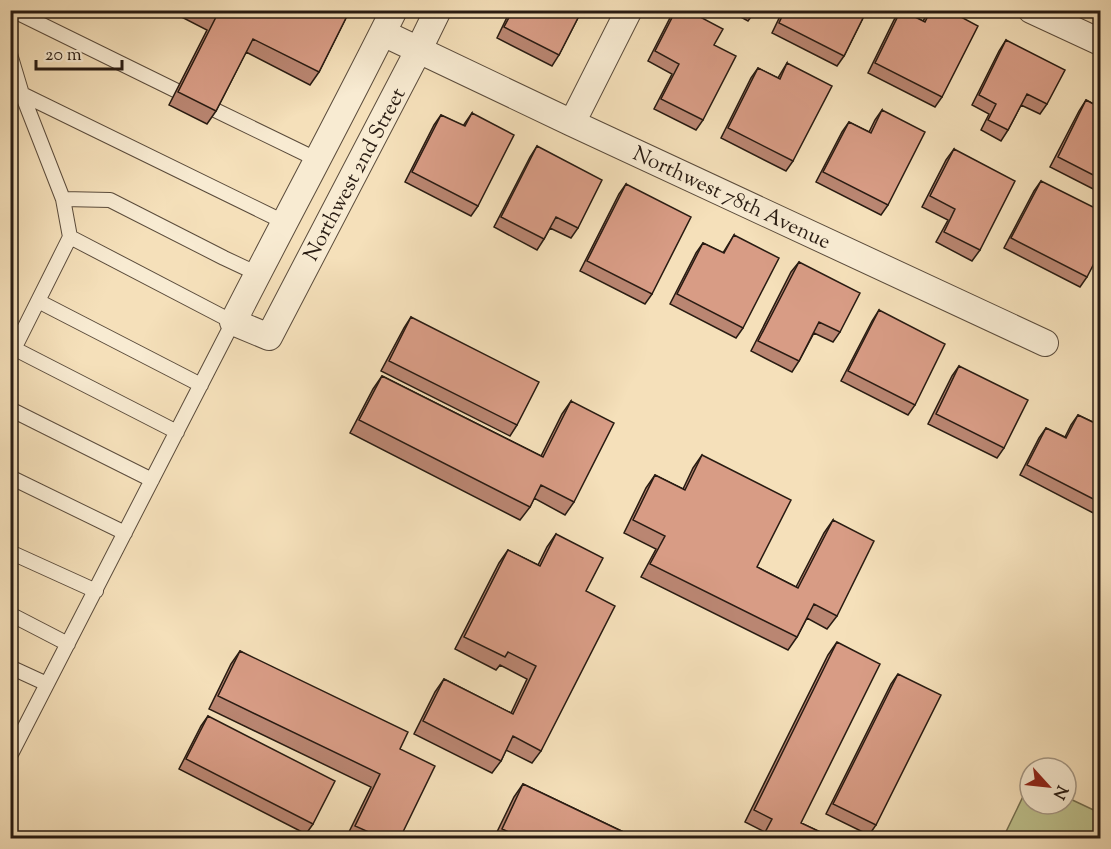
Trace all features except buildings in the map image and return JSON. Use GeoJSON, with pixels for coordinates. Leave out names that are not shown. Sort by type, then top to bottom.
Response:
{"type":"FeatureCollection","features":[{"type":"Feature","properties":{"kind":"street","name":"Northwest 2nd Street"},"geometry":{"type":"LineString","coordinates":[[394,10],[233,322],[269,337],[438,10]]}},
{"type":"Feature","properties":{"kind":"street"},"geometry":{"type":"LineString","coordinates":[[572,123],[629,10]]}},
{"type":"Feature","properties":{"kind":"street"},"geometry":{"type":"LineString","coordinates":[[1031,10],[1101,42]]}},
{"type":"Feature","properties":{"kind":"street","name":"Northwest 78th Avenue"},"geometry":{"type":"LineString","coordinates":[[383,33],[1046,343]]}},
{"type":"Feature","properties":{"kind":"street"},"geometry":{"type":"LineString","coordinates":[[318,160],[352,176]]}},
{"type":"Feature","properties":{"kind":"lane"},"geometry":{"type":"LineString","coordinates":[[12,10],[177,91]]}},
{"type":"Feature","properties":{"kind":"lane"},"geometry":{"type":"LineString","coordinates":[[10,54],[22,93],[63,199],[70,237],[13,353],[177,432]]}},
{"type":"Feature","properties":{"kind":"lane"},"geometry":{"type":"LineString","coordinates":[[22,93],[284,222]]}},
{"type":"Feature","properties":{"kind":"lane"},"geometry":{"type":"LineString","coordinates":[[214,110],[318,160]]}},
{"type":"Feature","properties":{"kind":"lane"},"geometry":{"type":"LineString","coordinates":[[63,199],[110,200],[258,274]]}},
{"type":"Feature","properties":{"kind":"lane"},"geometry":{"type":"LineString","coordinates":[[10,756],[14,739],[47,684],[96,591],[233,322],[70,237]]}},
{"type":"Feature","properties":{"kind":"lane"},"geometry":{"type":"LineString","coordinates":[[38,302],[201,385]]}},
{"type":"Feature","properties":{"kind":"lane"},"geometry":{"type":"LineString","coordinates":[[10,409],[152,480]]}},
{"type":"Feature","properties":{"kind":"lane"},"geometry":{"type":"LineString","coordinates":[[10,477],[125,533]]}},
{"type":"Feature","properties":{"kind":"lane"},"geometry":{"type":"LineString","coordinates":[[10,552],[96,591]]}},
{"type":"Feature","properties":{"kind":"lane"},"geometry":{"type":"LineString","coordinates":[[10,614],[68,644]]}},
{"type":"Feature","properties":{"kind":"lane"},"geometry":{"type":"LineString","coordinates":[[10,667],[47,684]]}},
{"type":"Feature","properties":{"kind":"green space"},"geometry":{"type":"Polygon","coordinates":[[[1078,803],[1100,813],[1100,838],[1003,838],[1018,807],[1018,816],[1078,816],[1078,803]]]}}]}
